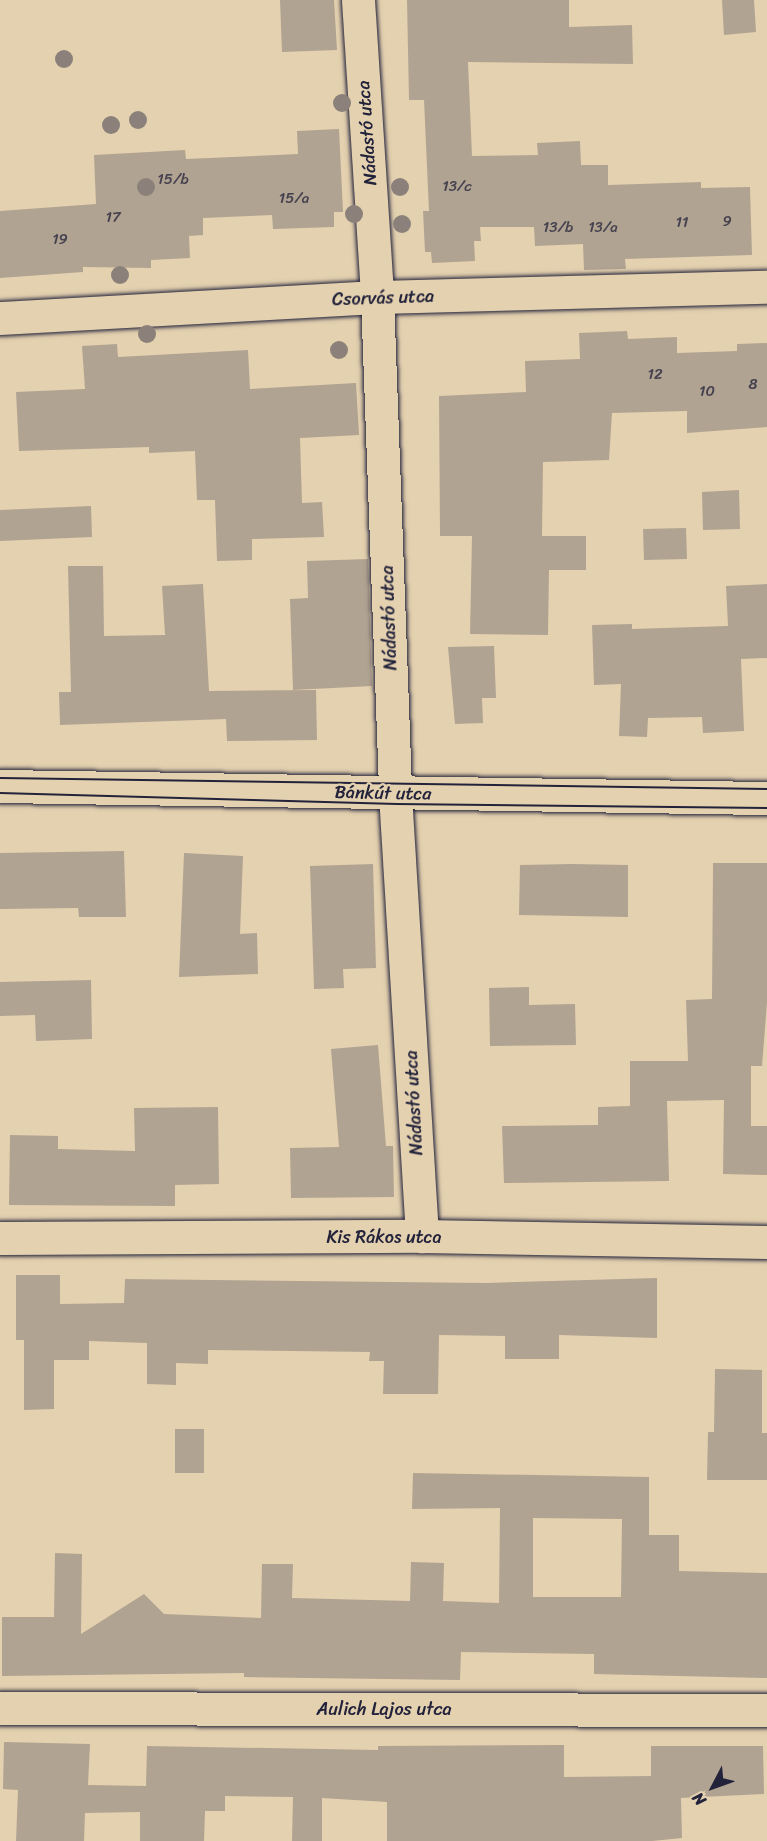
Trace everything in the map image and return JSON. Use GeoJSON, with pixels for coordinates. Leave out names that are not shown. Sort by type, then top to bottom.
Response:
{"type":"FeatureCollection","features":[{"type":"Feature","properties":{"kind":"street","name":"Nádastó utca"},"geometry":{"type":"LineString","coordinates":[[358,0],[377,297],[395,794],[422,1236]]}},
{"type":"Feature","properties":{"kind":"street","name":"Csorvás utca"},"geometry":{"type":"LineString","coordinates":[[0,318],[377,297],[767,287]]}},
{"type":"Feature","properties":{"kind":"street","name":"Bánkút utca"},"geometry":{"type":"LineString","coordinates":[[0,786],[395,794],[767,798]]}},
{"type":"Feature","properties":{"kind":"street","name":"Kis Rákos utca"},"geometry":{"type":"LineString","coordinates":[[0,1238],[422,1236],[767,1242]]}},
{"type":"Feature","properties":{"kind":"street","name":"Aulich Lajos utca"},"geometry":{"type":"LineString","coordinates":[[0,1708],[767,1710]]}},
{"type":"Feature","properties":{"kind":"building"},"geometry":{"type":"Polygon","coordinates":[[[280,0],[334,0],[337,50],[282,52],[280,0]]]}},
{"type":"Feature","properties":{"kind":"building"},"geometry":{"type":"Polygon","coordinates":[[[407,0],[569,0],[569,27],[632,25],[633,64],[468,62],[472,156],[538,155],[537,143],[580,141],[581,165],[608,165],[608,185],[701,182],[701,188],[750,187],[752,255],[625,259],[626,269],[584,270],[583,244],[535,246],[534,227],[480,227],[481,241],[474,241],[475,261],[432,263],[431,252],[425,252],[423,211],[429,211],[424,100],[409,100],[407,0]]]}},
{"type":"Feature","properties":{"kind":"building"},"geometry":{"type":"Polygon","coordinates":[[[722,0],[754,0],[756,32],[724,35],[722,0]]]}},
{"type":"Feature","properties":{"kind":"building"},"geometry":{"type":"Polygon","coordinates":[[[339,129],[343,212],[334,212],[334,227],[273,229],[272,215],[203,218],[203,235],[189,236],[190,258],[151,260],[151,268],[83,267],[83,272],[0,278],[0,211],[96,204],[94,155],[185,150],[186,159],[298,154],[297,131],[339,129]]]}},
{"type":"Feature","properties":{"kind":"building"},"geometry":{"type":"Polygon","coordinates":[[[627,331],[628,339],[677,337],[677,353],[737,351],[737,344],[767,343],[767,427],[687,433],[687,411],[612,413],[609,460],[543,462],[542,536],[586,536],[586,570],[549,570],[548,635],[470,634],[472,536],[440,536],[439,396],[526,392],[525,361],[580,359],[579,333],[627,331]]]}},
{"type":"Feature","properties":{"kind":"building"},"geometry":{"type":"Polygon","coordinates":[[[117,344],[118,357],[248,350],[250,389],[356,383],[359,435],[300,438],[302,503],[322,502],[324,537],[252,539],[252,560],[217,561],[215,500],[197,500],[195,451],[149,453],[149,447],[19,451],[16,392],[85,389],[82,346],[117,344]]]}},
{"type":"Feature","properties":{"kind":"building"},"geometry":{"type":"Polygon","coordinates":[[[739,490],[740,529],[703,530],[702,492],[739,490]]]}},
{"type":"Feature","properties":{"kind":"building"},"geometry":{"type":"Polygon","coordinates":[[[91,506],[92,537],[0,541],[0,510],[91,506]]]}},
{"type":"Feature","properties":{"kind":"building"},"geometry":{"type":"Polygon","coordinates":[[[686,528],[687,559],[644,560],[643,529],[686,528]]]}},
{"type":"Feature","properties":{"kind":"building"},"geometry":{"type":"Polygon","coordinates":[[[368,559],[372,686],[293,690],[290,599],[308,598],[307,561],[368,559]]]}},
{"type":"Feature","properties":{"kind":"building"},"geometry":{"type":"Polygon","coordinates":[[[68,566],[103,566],[104,636],[165,635],[162,586],[203,584],[209,691],[316,690],[317,740],[227,741],[226,719],[60,725],[59,692],[71,692],[68,566]]]}},
{"type":"Feature","properties":{"kind":"building"},"geometry":{"type":"Polygon","coordinates":[[[767,584],[767,658],[741,659],[744,731],[703,733],[702,717],[648,718],[647,737],[619,736],[621,684],[594,685],[592,625],[632,624],[632,629],[728,626],[726,586],[767,584]]]}},
{"type":"Feature","properties":{"kind":"building"},"geometry":{"type":"Polygon","coordinates":[[[494,646],[496,698],[482,698],[483,723],[455,724],[448,647],[494,646]]]}},
{"type":"Feature","properties":{"kind":"building"},"geometry":{"type":"Polygon","coordinates":[[[124,851],[126,917],[79,917],[78,908],[0,909],[0,853],[124,851]]]}},
{"type":"Feature","properties":{"kind":"building"},"geometry":{"type":"Polygon","coordinates":[[[184,853],[243,856],[240,934],[257,933],[258,974],[179,977],[184,853]]]}},
{"type":"Feature","properties":{"kind":"building"},"geometry":{"type":"Polygon","coordinates":[[[713,863],[767,863],[767,1002],[762,1066],[751,1066],[751,1126],[767,1126],[767,1175],[723,1174],[724,1100],[667,1101],[669,1181],[504,1183],[502,1126],[598,1125],[598,1107],[630,1106],[630,1061],[688,1061],[686,1000],[712,999],[713,863]]]}},
{"type":"Feature","properties":{"kind":"building"},"geometry":{"type":"Polygon","coordinates":[[[373,864],[376,968],[343,969],[344,988],[314,989],[310,866],[373,864]]]}},
{"type":"Feature","properties":{"kind":"building"},"geometry":{"type":"Polygon","coordinates":[[[520,865],[628,865],[628,917],[519,915],[520,865]]]}},
{"type":"Feature","properties":{"kind":"building"},"geometry":{"type":"Polygon","coordinates":[[[91,980],[92,1039],[36,1041],[35,1015],[0,1016],[0,982],[91,980]]]}},
{"type":"Feature","properties":{"kind":"building"},"geometry":{"type":"Polygon","coordinates":[[[529,987],[529,1005],[575,1004],[576,1045],[490,1046],[489,988],[529,987]]]}},
{"type":"Feature","properties":{"kind":"building"},"geometry":{"type":"Polygon","coordinates":[[[378,1045],[386,1146],[393,1146],[394,1197],[291,1198],[290,1148],[339,1147],[331,1049],[378,1045]]]}},
{"type":"Feature","properties":{"kind":"building"},"geometry":{"type":"Polygon","coordinates":[[[218,1107],[219,1184],[175,1185],[175,1206],[9,1205],[10,1135],[58,1136],[58,1149],[135,1151],[134,1108],[218,1107]]]}},
{"type":"Feature","properties":{"kind":"building"},"geometry":{"type":"Polygon","coordinates":[[[16,1275],[60,1275],[60,1304],[124,1303],[125,1279],[486,1283],[657,1278],[657,1338],[559,1335],[559,1359],[505,1359],[505,1336],[439,1335],[438,1394],[383,1394],[384,1361],[369,1361],[370,1352],[208,1350],[208,1364],[176,1363],[176,1385],[147,1384],[147,1343],[89,1341],[89,1360],[54,1360],[54,1409],[24,1410],[24,1340],[16,1340],[16,1275]]]}},
{"type":"Feature","properties":{"kind":"building"},"geometry":{"type":"Polygon","coordinates":[[[715,1369],[762,1370],[762,1433],[767,1433],[767,1480],[707,1480],[708,1432],[714,1432],[715,1369]]]}},
{"type":"Feature","properties":{"kind":"building"},"geometry":{"type":"Polygon","coordinates":[[[175,1429],[204,1429],[204,1473],[175,1473],[175,1429]]]}},
{"type":"Feature","properties":{"kind":"building"},"geometry":{"type":"Polygon","coordinates":[[[413,1473],[649,1477],[649,1535],[679,1535],[679,1571],[767,1573],[767,1678],[594,1674],[594,1654],[461,1652],[460,1680],[244,1677],[244,1673],[2,1676],[2,1617],[54,1617],[55,1553],[82,1554],[81,1634],[144,1594],[164,1614],[261,1618],[262,1564],[293,1564],[292,1598],[410,1601],[411,1562],[444,1563],[443,1601],[499,1603],[500,1508],[412,1509],[413,1473]],[[533,1518],[533,1597],[621,1597],[622,1519],[533,1518]]]}},
{"type":"Feature","properties":{"kind":"building"},"geometry":{"type":"Polygon","coordinates":[[[4,1742],[90,1744],[88,1785],[146,1786],[147,1746],[378,1750],[378,1746],[564,1745],[564,1777],[651,1776],[651,1746],[763,1746],[764,1794],[681,1798],[682,1838],[652,1841],[387,1841],[387,1802],[322,1798],[322,1841],[292,1841],[293,1797],[225,1796],[225,1811],[205,1811],[204,1841],[140,1841],[140,1812],[85,1813],[84,1841],[16,1841],[18,1790],[3,1789],[4,1742]]]}},
{"type":"Feature","properties":{"kind":"tram line"},"geometry":{"type":"LineString","coordinates":[[0,778],[767,789]]}},
{"type":"Feature","properties":{"kind":"tram line"},"geometry":{"type":"LineString","coordinates":[[0,793],[397,804],[767,808]]}}]}
